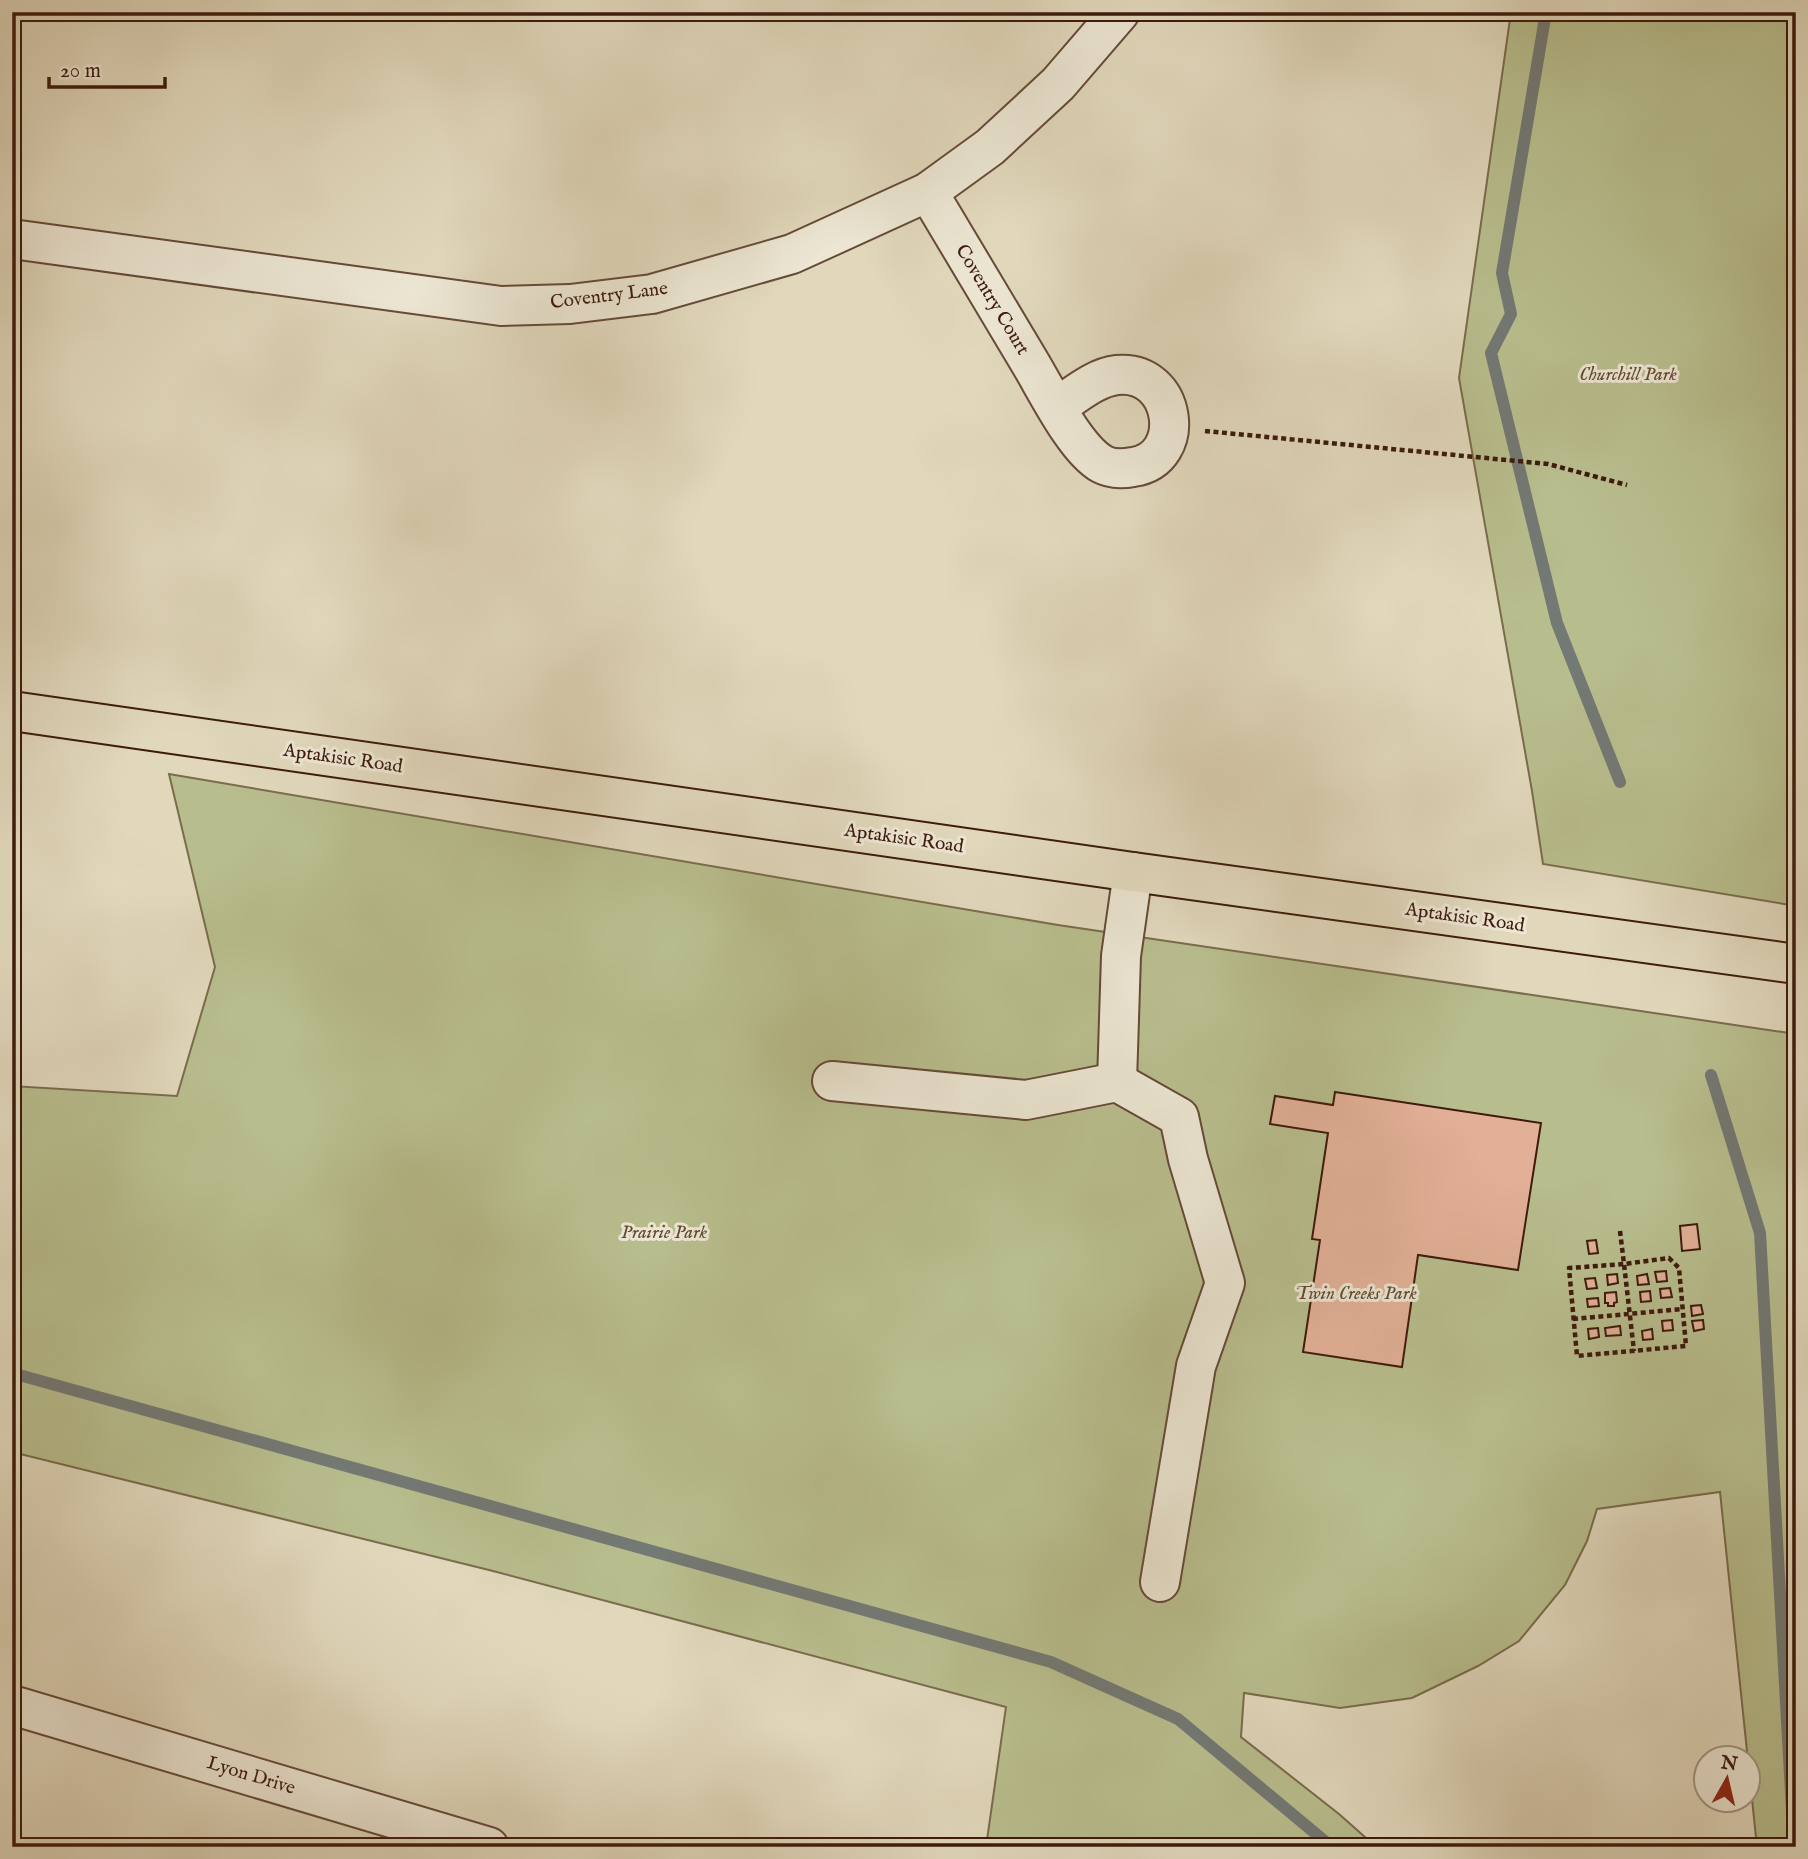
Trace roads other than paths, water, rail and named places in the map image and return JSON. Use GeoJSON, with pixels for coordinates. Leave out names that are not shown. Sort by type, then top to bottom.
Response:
{"type":"FeatureCollection","features":[{"type":"Feature","properties":{"kind":"main road","name":"Aptakisic Road"},"geometry":{"type":"LineString","coordinates":[[12,711],[1796,964]]}},
{"type":"Feature","properties":{"kind":"street","name":"Coventry Lane"},"geometry":{"type":"LineString","coordinates":[[12,239],[501,306],[570,304],[652,294],[792,254],[928,192],[990,147],[1058,84],[1120,12]]}},
{"type":"Feature","properties":{"kind":"street","name":"Coventry Court"},"geometry":{"type":"LineString","coordinates":[[928,192],[1057,407],[1092,458],[1114,468],[1138,467],[1152,459],[1163,447],[1169,428],[1170,417],[1166,402],[1158,390],[1146,381],[1132,376],[1116,375],[1102,379],[1057,407]]}},
{"type":"Feature","properties":{"kind":"street"},"geometry":{"type":"LineString","coordinates":[[1116,1082],[1121,956],[1133,872]]}},
{"type":"Feature","properties":{"kind":"street"},"geometry":{"type":"LineString","coordinates":[[832,1081],[1027,1100],[1116,1082],[1179,1117],[1188,1159],[1225,1283],[1196,1366],[1160,1582]]}},
{"type":"Feature","properties":{"kind":"street","name":"Lyon Drive"},"geometry":{"type":"LineString","coordinates":[[12,1705],[489,1847]]}},
{"type":"Feature","properties":{"kind":"waterway"},"geometry":{"type":"LineString","coordinates":[[1546,12],[1502,273],[1511,314],[1491,353],[1557,623],[1620,782]]}},
{"type":"Feature","properties":{"kind":"waterway"},"geometry":{"type":"LineString","coordinates":[[1711,1075],[1760,1233],[1794,1847]]}},
{"type":"Feature","properties":{"kind":"waterway"},"geometry":{"type":"LineString","coordinates":[[12,1373],[1051,1662],[1178,1719],[1327,1843]]}},
{"type":"Feature","properties":{"kind":"park label","name":"Churchill Park"},"geometry":{"type":"Point","coordinates":[1628,375]}},
{"type":"Feature","properties":{"kind":"park label","name":"Prairie Park"},"geometry":{"type":"Point","coordinates":[664,1233]}},
{"type":"Feature","properties":{"kind":"park label","name":"Twin Creeks Park"},"geometry":{"type":"Point","coordinates":[1356,1294]}}]}
